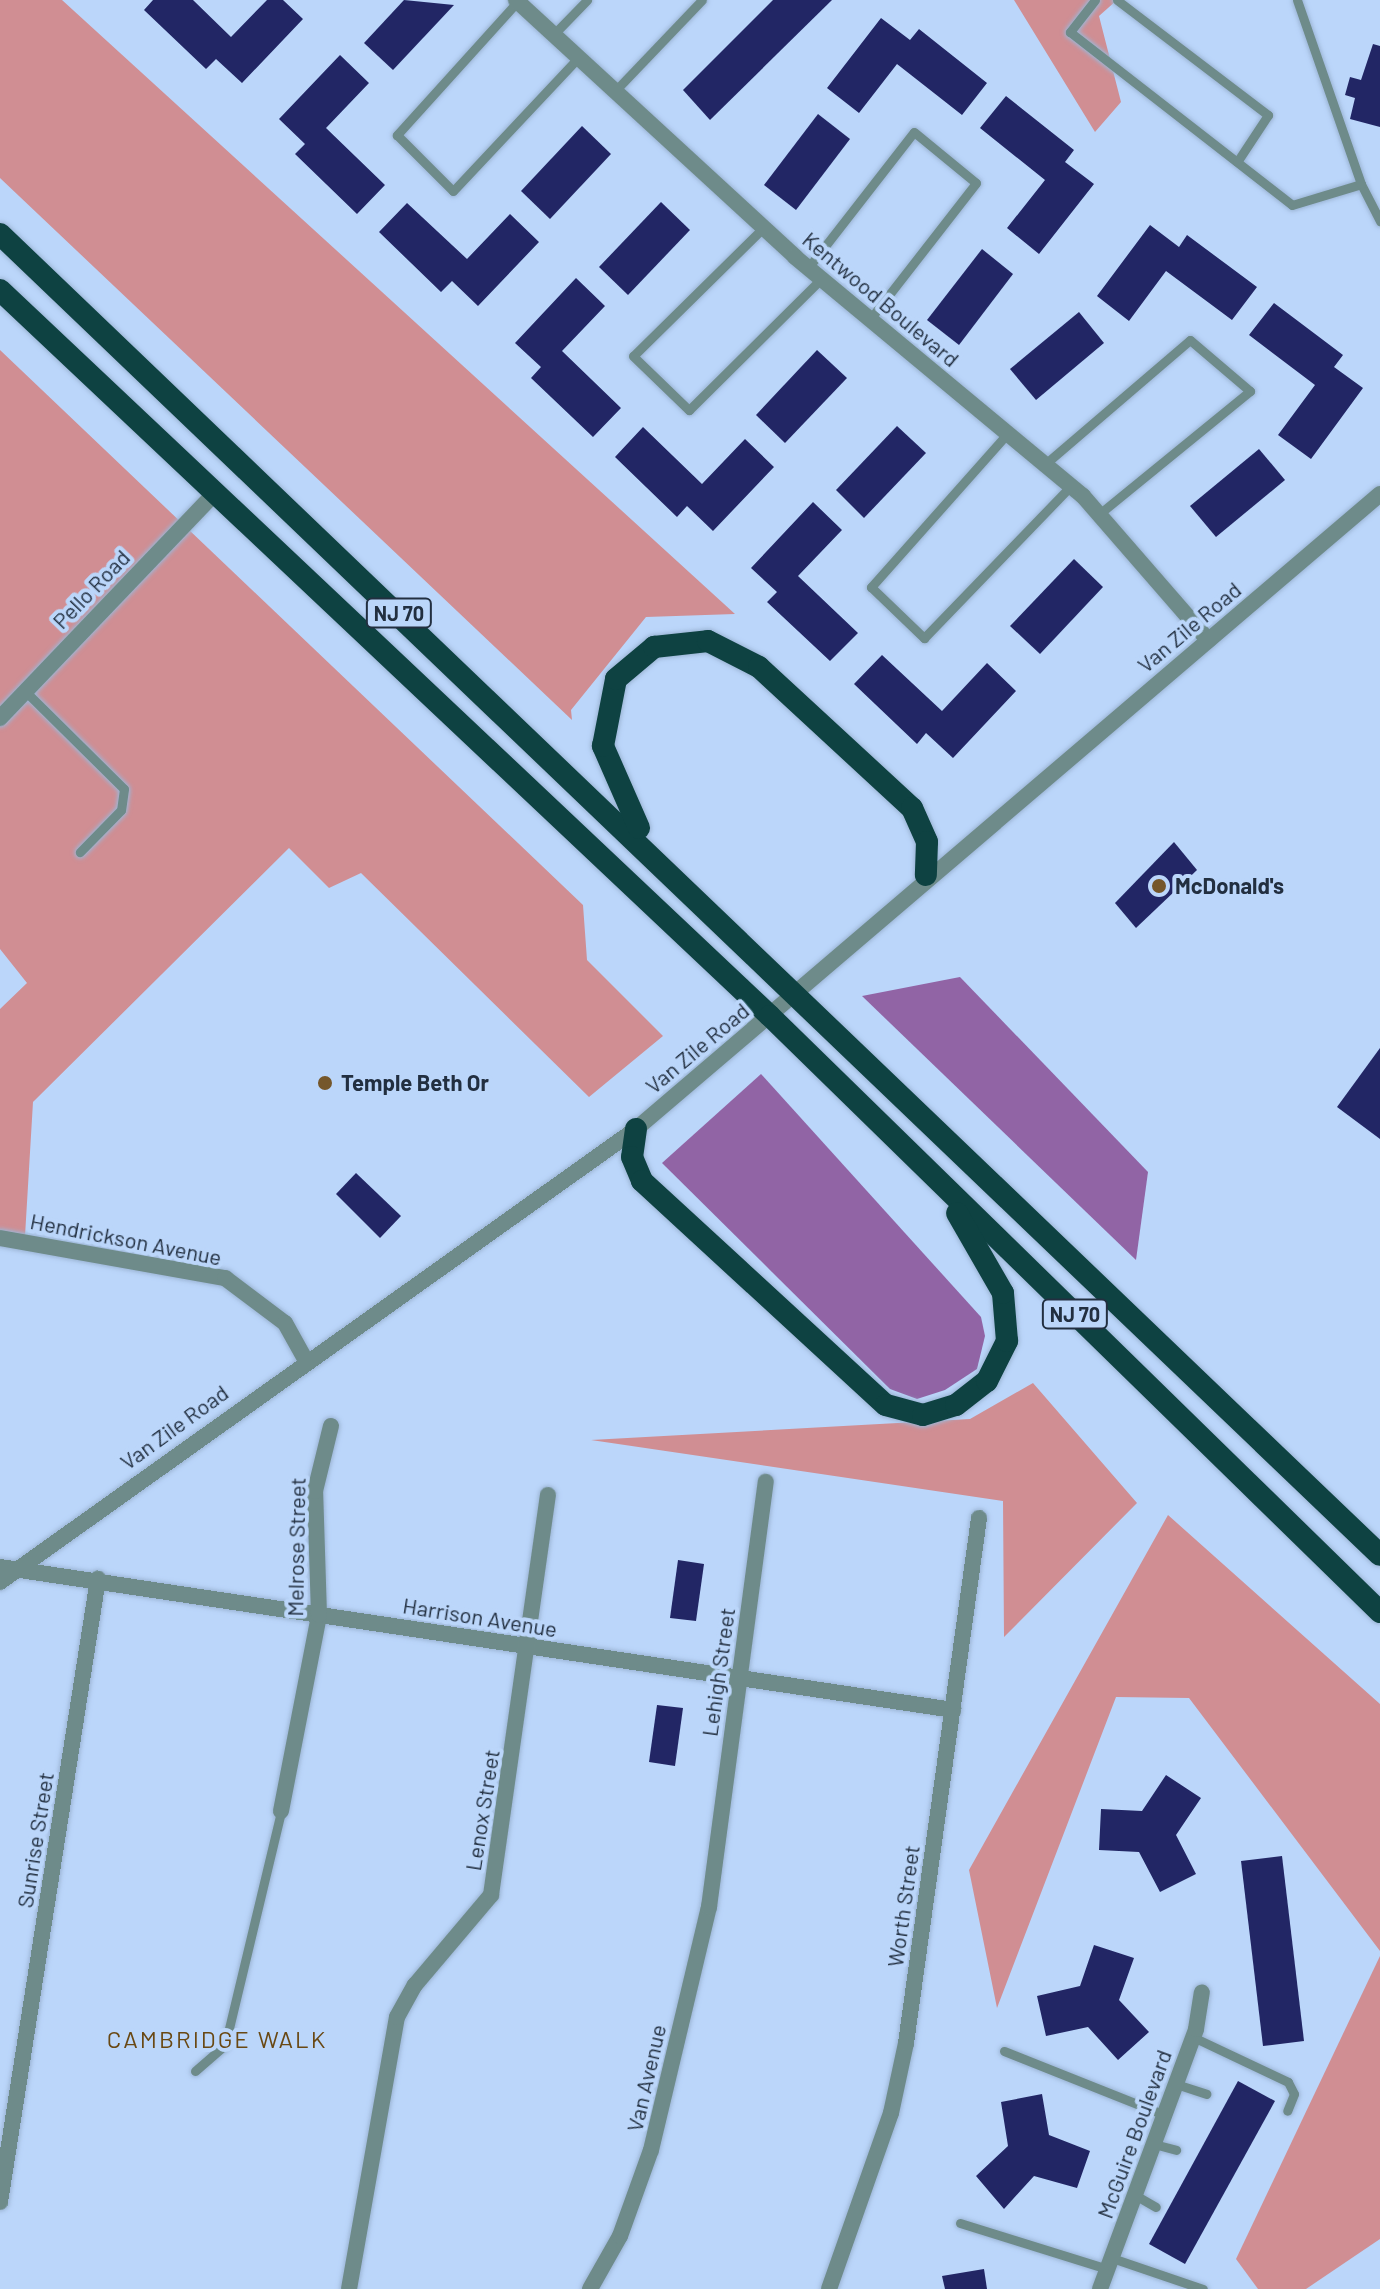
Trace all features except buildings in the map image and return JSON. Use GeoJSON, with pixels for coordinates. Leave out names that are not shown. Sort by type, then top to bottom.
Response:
{"type":"FeatureCollection","features":[{"type":"Feature","properties":{"kind":"highway","name":"NJ 70"},"geometry":{"type":"LineString","coordinates":[[0,234],[799,992],[1380,1555]]}},
{"type":"Feature","properties":{"kind":"highway","name":"NJ 70"},"geometry":{"type":"LineString","coordinates":[[0,290],[770,1016],[1380,1612]]}},
{"type":"Feature","properties":{"kind":"highway"},"geometry":{"type":"LineString","coordinates":[[659,859],[621,800],[603,746],[605,715],[616,679],[631,663],[654,647],[708,641],[759,667],[912,808],[927,842],[926,875]]}},
{"type":"Feature","properties":{"kind":"highway"},"geometry":{"type":"LineString","coordinates":[[636,1129],[632,1157],[642,1181],[886,1405],[923,1415],[956,1405],[987,1381],[1007,1341],[1003,1293],[987,1255],[927,1169]]}},
{"type":"Feature","properties":{"kind":"street","name":"Kentwood Boulevard"},"geometry":{"type":"LineString","coordinates":[[517,1],[815,274],[1071,486],[1208,640]]}},
{"type":"Feature","properties":{"kind":"street","name":"Pello Road"},"geometry":{"type":"LineString","coordinates":[[0,718],[215,493]]}},
{"type":"Feature","properties":{"kind":"street","name":"Van Zile Road"},"geometry":{"type":"LineString","coordinates":[[0,1582],[7,1568],[636,1129],[799,992],[926,875],[1380,494]]}},
{"type":"Feature","properties":{"kind":"street","name":"Hendrickson Avenue"},"geometry":{"type":"LineString","coordinates":[[0,1238],[225,1278],[285,1323],[305,1359]]}},
{"type":"Feature","properties":{"kind":"street","name":"Melrose Street"},"geometry":{"type":"LineString","coordinates":[[281,1811],[319,1615],[315,1491],[331,1426]]}},
{"type":"Feature","properties":{"kind":"street","name":"Lehigh Street"},"geometry":{"type":"LineString","coordinates":[[714,1867],[766,1482]]}},
{"type":"Feature","properties":{"kind":"street","name":"Lenox Street"},"geometry":{"type":"LineString","coordinates":[[349,2289],[397,2017],[491,1895],[548,1495]]}},
{"type":"Feature","properties":{"kind":"street","name":"Worth Street"},"geometry":{"type":"LineString","coordinates":[[829,2289],[891,2113],[906,2043],[979,1518]]}},
{"type":"Feature","properties":{"kind":"street","name":"Harrison Avenue"},"geometry":{"type":"LineString","coordinates":[[7,1568],[98,1579],[953,1710]]}},
{"type":"Feature","properties":{"kind":"street","name":"Sunrise Street"},"geometry":{"type":"LineString","coordinates":[[0,2202],[98,1579]]}},
{"type":"Feature","properties":{"kind":"street","name":"Van Avenue"},"geometry":{"type":"LineString","coordinates":[[590,2289],[620,2236],[651,2150],[714,1867]]}},
{"type":"Feature","properties":{"kind":"street","name":"McGuire Boulevard"},"geometry":{"type":"LineString","coordinates":[[1100,2289],[1193,2037],[1202,1992]]}},
{"type":"Feature","properties":{"kind":"lane"},"geometry":{"type":"LineString","coordinates":[[553,35],[587,0]]}},
{"type":"Feature","properties":{"kind":"lane"},"geometry":{"type":"LineString","coordinates":[[614,92],[702,0]]}},
{"type":"Feature","properties":{"kind":"lane"},"geometry":{"type":"LineString","coordinates":[[1095,0],[1070,32],[1292,205],[1361,184]]}},
{"type":"Feature","properties":{"kind":"lane"},"geometry":{"type":"LineString","coordinates":[[1117,0],[1268,115],[1237,162]]}},
{"type":"Feature","properties":{"kind":"lane"},"geometry":{"type":"LineString","coordinates":[[1297,0],[1361,184],[1380,221]]}},
{"type":"Feature","properties":{"kind":"lane"},"geometry":{"type":"LineString","coordinates":[[517,1],[397,135],[453,191],[577,59]]}},
{"type":"Feature","properties":{"kind":"lane"},"geometry":{"type":"LineString","coordinates":[[763,228],[633,356],[689,410],[815,274],[914,132],[976,183],[870,319]]}},
{"type":"Feature","properties":{"kind":"lane"},"geometry":{"type":"LineString","coordinates":[[1044,465],[1190,340],[1250,391],[1099,514]]}},
{"type":"Feature","properties":{"kind":"lane"},"geometry":{"type":"LineString","coordinates":[[1007,434],[871,587],[924,638],[1071,486]]}},
{"type":"Feature","properties":{"kind":"lane"},"geometry":{"type":"LineString","coordinates":[[25,691],[124,789],[121,810],[80,852]]}},
{"type":"Feature","properties":{"kind":"lane"},"geometry":{"type":"LineString","coordinates":[[195,2071],[225,2045],[281,1811]]}},
{"type":"Feature","properties":{"kind":"lane"},"geometry":{"type":"LineString","coordinates":[[1193,2037],[1288,2082],[1294,2094],[1287,2111]]}},
{"type":"Feature","properties":{"kind":"lane"},"geometry":{"type":"LineString","coordinates":[[1004,2051],[1165,2115]]}},
{"type":"Feature","properties":{"kind":"lane"},"geometry":{"type":"LineString","coordinates":[[1176,2084],[1206,2094]]}},
{"type":"Feature","properties":{"kind":"lane"},"geometry":{"type":"LineString","coordinates":[[1154,2144],[1176,2150]]}},
{"type":"Feature","properties":{"kind":"lane"},"geometry":{"type":"LineString","coordinates":[[1135,2195],[1156,2207]]}},
{"type":"Feature","properties":{"kind":"lane"},"geometry":{"type":"LineString","coordinates":[[960,2223],[1203,2289]]}},
{"type":"Feature","properties":{"kind":"shaded area"},"geometry":{"type":"Polygon","coordinates":[[[0,0],[62,0],[735,614],[646,617],[571,710],[572,720],[0,178],[0,0]]]}},
{"type":"Feature","properties":{"kind":"shaded area"},"geometry":{"type":"Polygon","coordinates":[[[1014,0],[1117,0],[1099,16],[1121,102],[1095,132],[1014,0]]]}},
{"type":"Feature","properties":{"kind":"shaded area"},"geometry":{"type":"Polygon","coordinates":[[[0,350],[583,905],[587,960],[663,1036],[589,1097],[361,873],[329,888],[289,848],[33,1102],[25,1236],[0,1232],[0,1009],[27,983],[0,949],[0,350]]]}},
{"type":"Feature","properties":{"kind":"shaded area"},"geometry":{"type":"Polygon","coordinates":[[[960,977],[1148,1172],[1136,1260],[862,996],[960,977]]]}},
{"type":"Feature","properties":{"kind":"shaded area"},"geometry":{"type":"Polygon","coordinates":[[[761,1074],[981,1317],[985,1336],[977,1369],[945,1390],[917,1399],[890,1389],[662,1163],[761,1074]]]}},
{"type":"Feature","properties":{"kind":"shaded area"},"geometry":{"type":"Polygon","coordinates":[[[1033,1383],[1137,1503],[1004,1637],[1003,1501],[591,1440],[970,1419],[1033,1383]]]}},
{"type":"Feature","properties":{"kind":"shaded area"},"geometry":{"type":"Polygon","coordinates":[[[1168,1515],[1380,1704],[1380,1951],[1189,1698],[1116,1697],[997,2008],[969,1870],[1168,1515]]]}},
{"type":"Feature","properties":{"kind":"shaded area"},"geometry":{"type":"Polygon","coordinates":[[[1380,1956],[1380,2239],[1306,2289],[1258,2289],[1236,2259],[1380,1956]]]}},
{"type":"Feature","properties":{"kind":"place","name":"McDonald's"},"geometry":{"type":"Point","coordinates":[1159,886]}},
{"type":"Feature","properties":{"kind":"place","name":"Temple Beth Or"},"geometry":{"type":"Point","coordinates":[325,1083]}},
{"type":"Feature","properties":{"kind":"district","name":"CAMBRIDGE WALK"},"geometry":{"type":"Point","coordinates":[217,2039]}}]}
